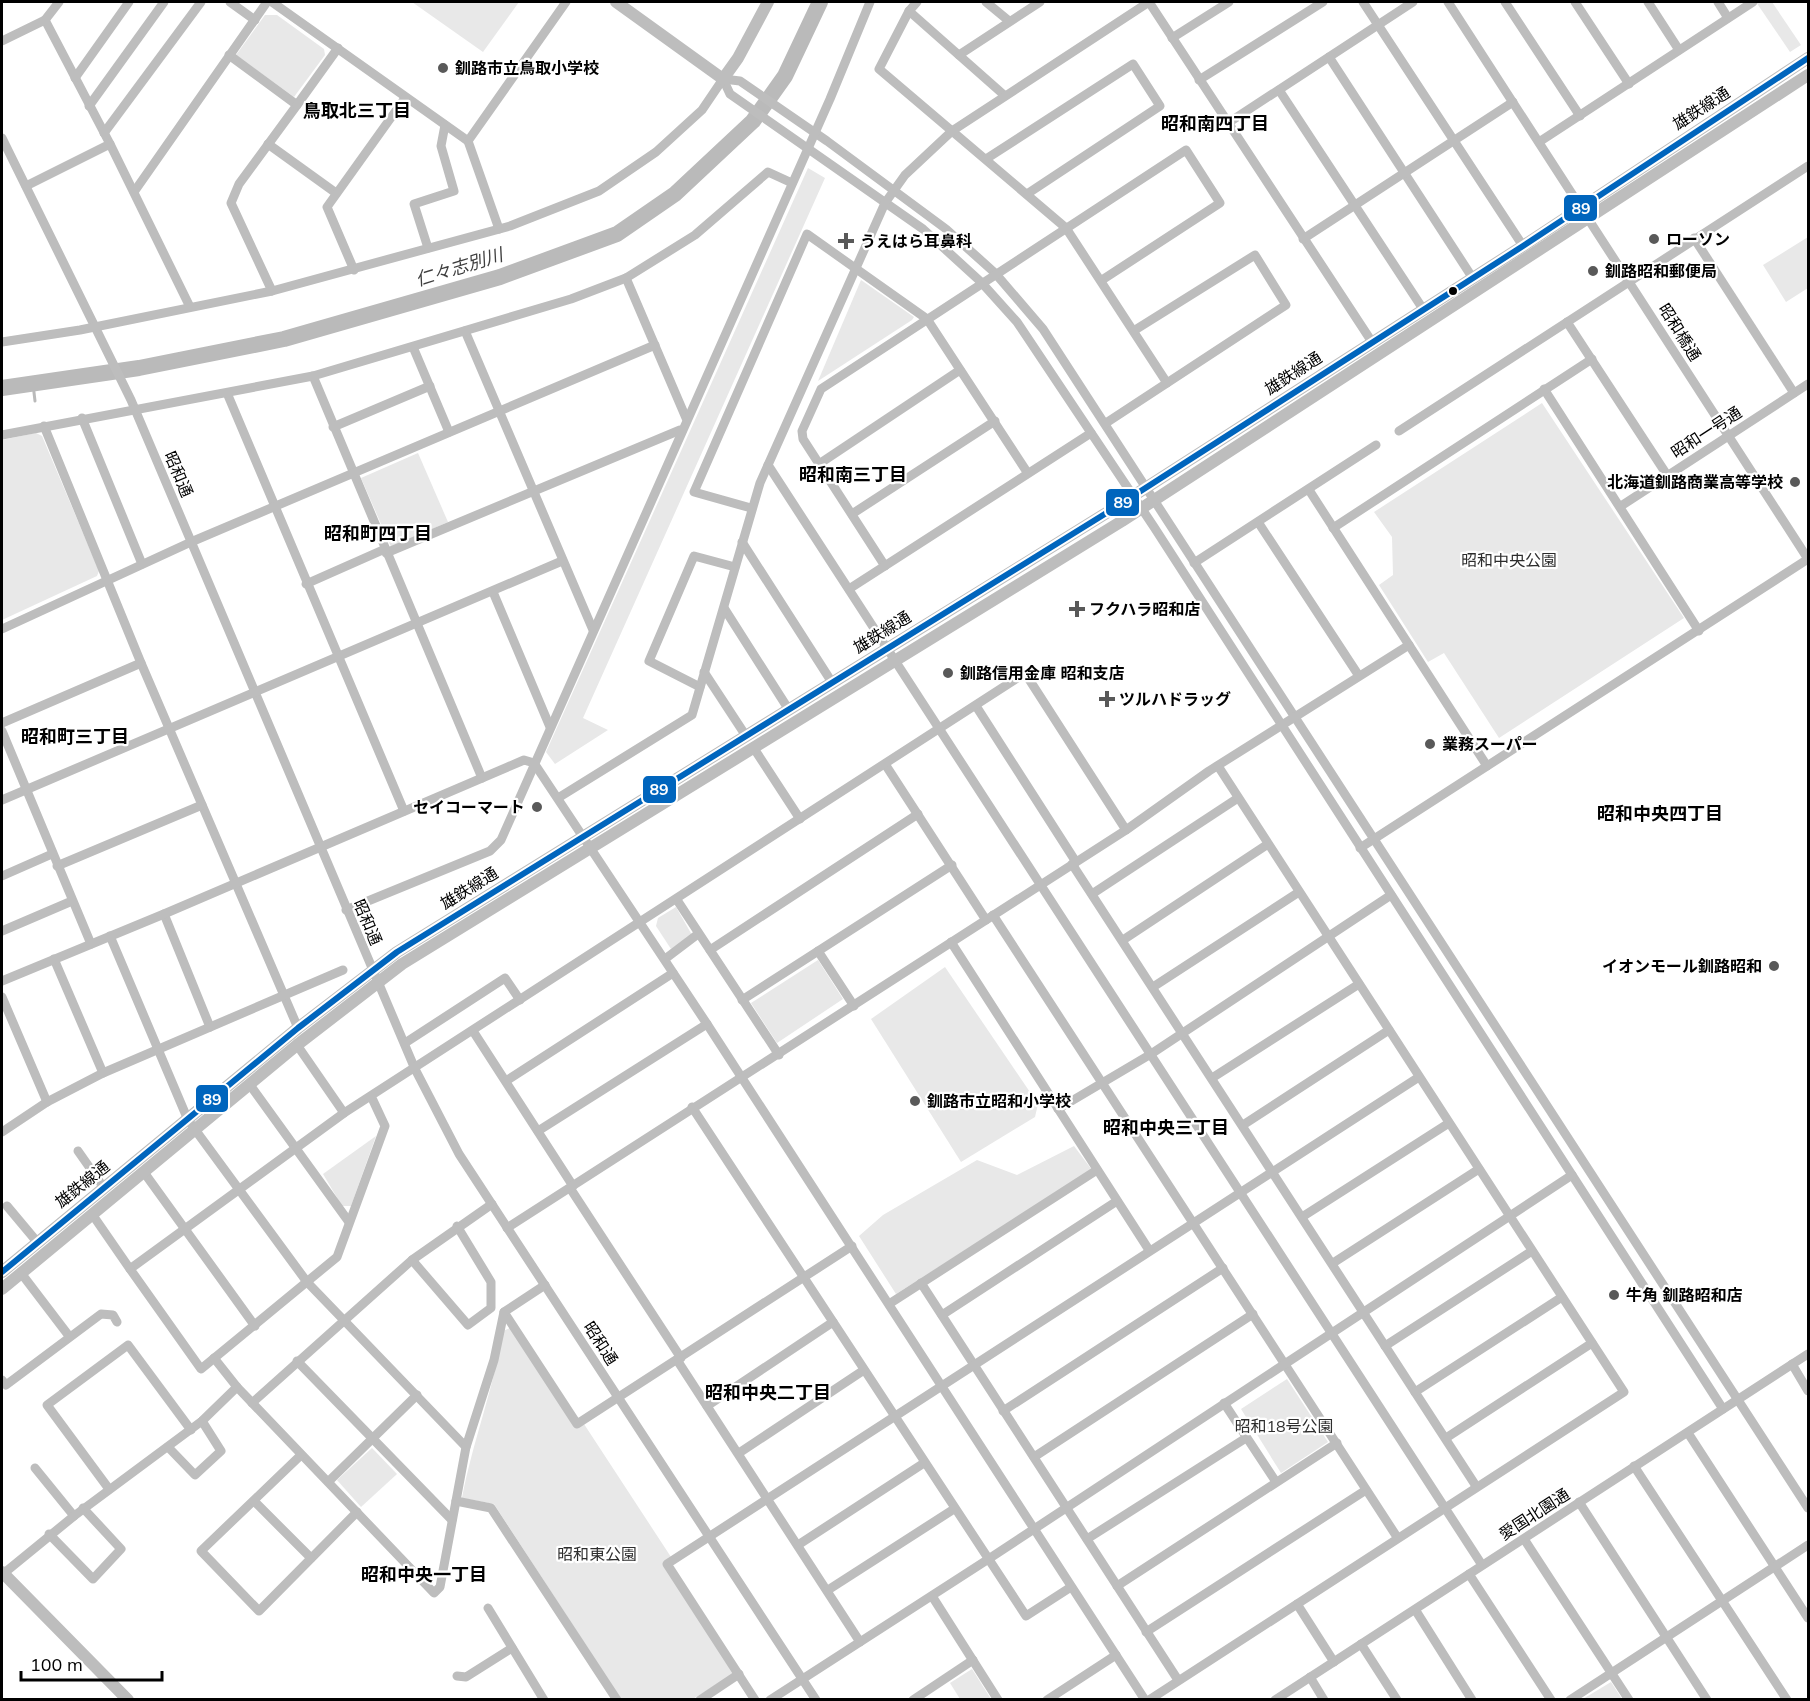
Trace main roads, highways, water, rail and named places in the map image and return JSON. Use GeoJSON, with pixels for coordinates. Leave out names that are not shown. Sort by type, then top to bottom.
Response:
{"type":"FeatureCollection","features":[{"type":"Feature","properties":{"kind":"main road"},"geometry":{"type":"LineString","coordinates":[[616,2],[723,79],[738,58],[766,2]]}},
{"type":"Feature","properties":{"kind":"main road","name":"雄鉄線通"},"geometry":{"type":"LineString","coordinates":[[2,1272],[104,1188],[191,1125],[297,1028],[375,977],[397,952],[584,836],[894,660],[1142,508],[1584,212],[1809,58]]}},
{"type":"Feature","properties":{"kind":"main road","name":"雄鉄線通"},"geometry":{"type":"LineString","coordinates":[[749,742],[789,710],[1146,487],[1472,278],[1809,75]]}},
{"type":"Feature","properties":{"kind":"main road"},"geometry":{"type":"LineString","coordinates":[[2,1288],[143,1171],[191,1125],[250,1085],[375,977],[402,964],[591,847],[749,742]]}},
{"type":"Feature","properties":{"kind":"main road"},"geometry":{"type":"LineString","coordinates":[[2,1573],[128,1700]]}},
{"type":"Feature","properties":{"kind":"waterway","name":"仁々志別川"},"geometry":{"type":"LineString","coordinates":[[2,388],[139,368],[284,339],[500,277],[617,234],[675,194],[753,121],[785,76],[820,2]]}},
{"type":"Feature","properties":{"kind":"waterway"},"geometry":{"type":"LineString","coordinates":[[33,384],[35,401]]}},
{"type":"Feature","properties":{"kind":"place","name":"釧路市立鳥取小学校"},"geometry":{"type":"Point","coordinates":[443,68]}},
{"type":"Feature","properties":{"kind":"place","name":"ローソン"},"geometry":{"type":"Point","coordinates":[1654,239]}},
{"type":"Feature","properties":{"kind":"place","name":"うえはら耳鼻科"},"geometry":{"type":"Point","coordinates":[846,241]}},
{"type":"Feature","properties":{"kind":"place","name":"釧路昭和郵便局"},"geometry":{"type":"Point","coordinates":[1593,271]}},
{"type":"Feature","properties":{"kind":"place","name":"北海道釧路商業高等学校"},"geometry":{"type":"Point","coordinates":[1795,482]}},
{"type":"Feature","properties":{"kind":"place","name":"フクハラ昭和店"},"geometry":{"type":"Point","coordinates":[1077,609]}},
{"type":"Feature","properties":{"kind":"place","name":"釧路信用金庫 昭和支店"},"geometry":{"type":"Point","coordinates":[948,673]}},
{"type":"Feature","properties":{"kind":"place","name":"ツルハドラッグ"},"geometry":{"type":"Point","coordinates":[1107,699]}},
{"type":"Feature","properties":{"kind":"place","name":"業務スーパー"},"geometry":{"type":"Point","coordinates":[1430,744]}},
{"type":"Feature","properties":{"kind":"place","name":"セイコーマート"},"geometry":{"type":"Point","coordinates":[537,807]}},
{"type":"Feature","properties":{"kind":"place","name":"イオンモール釧路昭和"},"geometry":{"type":"Point","coordinates":[1774,966]}},
{"type":"Feature","properties":{"kind":"place","name":"釧路市立昭和小学校"},"geometry":{"type":"Point","coordinates":[915,1101]}},
{"type":"Feature","properties":{"kind":"place","name":"牛角 釧路昭和店"},"geometry":{"type":"Point","coordinates":[1614,1295]}},
{"type":"Feature","properties":{"kind":"district","name":"鳥取北三丁目"},"geometry":{"type":"Point","coordinates":[357,110]}},
{"type":"Feature","properties":{"kind":"district","name":"昭和南四丁目"},"geometry":{"type":"Point","coordinates":[1215,123]}},
{"type":"Feature","properties":{"kind":"district","name":"昭和南三丁目"},"geometry":{"type":"Point","coordinates":[853,474]}},
{"type":"Feature","properties":{"kind":"district","name":"昭和町四丁目"},"geometry":{"type":"Point","coordinates":[378,533]}},
{"type":"Feature","properties":{"kind":"district","name":"昭和町三丁目"},"geometry":{"type":"Point","coordinates":[75,736]}},
{"type":"Feature","properties":{"kind":"district","name":"昭和中央四丁目"},"geometry":{"type":"Point","coordinates":[1660,813]}},
{"type":"Feature","properties":{"kind":"district","name":"昭和中央三丁目"},"geometry":{"type":"Point","coordinates":[1166,1127]}},
{"type":"Feature","properties":{"kind":"district","name":"昭和中央二丁目"},"geometry":{"type":"Point","coordinates":[768,1392]}},
{"type":"Feature","properties":{"kind":"district","name":"昭和中央一丁目"},"geometry":{"type":"Point","coordinates":[424,1574]}},
{"type":"Feature","properties":{"kind":"park label","name":"昭和中央公園"},"geometry":{"type":"Point","coordinates":[1509,560]}},
{"type":"Feature","properties":{"kind":"park label","name":"昭和18号公園"},"geometry":{"type":"Point","coordinates":[1284,1426]}},
{"type":"Feature","properties":{"kind":"park label","name":"昭和東公園"},"geometry":{"type":"Point","coordinates":[597,1554]}}]}
